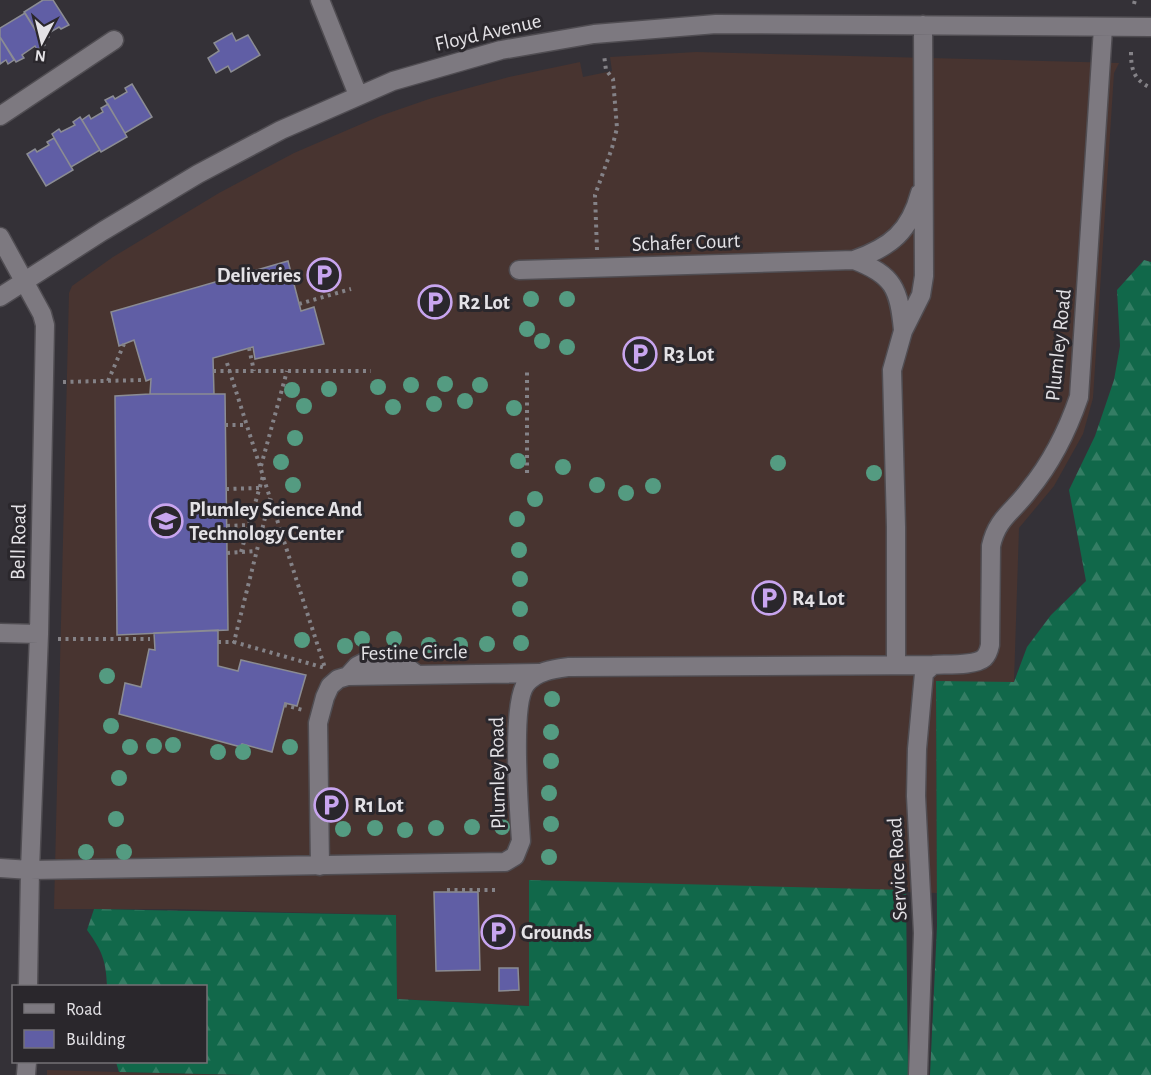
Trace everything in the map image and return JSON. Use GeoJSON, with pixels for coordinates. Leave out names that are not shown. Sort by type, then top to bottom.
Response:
{"type":"FeatureCollection","features":[{"type":"Feature","properties":{"kind":"street"},"geometry":{"type":"LineString","coordinates":[[320,0],[358,95]]}},
{"type":"Feature","properties":{"kind":"street","name":"Floyd Avenue"},"geometry":{"type":"LineString","coordinates":[[0,297],[198,174],[282,130],[403,77],[501,50],[594,34],[716,24],[1151,27]]}},
{"type":"Feature","properties":{"kind":"street"},"geometry":{"type":"LineString","coordinates":[[896,665],[896,527],[891,376],[894,357],[903,331],[921,295],[924,276],[923,25]]}},
{"type":"Feature","properties":{"kind":"street","name":"Plumley Road"},"geometry":{"type":"LineString","coordinates":[[0,868],[30,870],[320,866],[496,863],[511,860],[518,852],[521,842],[519,706],[524,686],[539,673],[569,667],[933,665],[976,663],[982,660],[990,645],[991,546],[994,531],[1028,492],[1062,442],[1078,397],[1102,27]]}},
{"type":"Feature","properties":{"kind":"street"},"geometry":{"type":"LineString","coordinates":[[0,116],[114,40]]}},
{"type":"Feature","properties":{"kind":"street","name":"Schafer Court"},"geometry":{"type":"LineString","coordinates":[[519,270],[854,260],[882,248],[908,225],[916,208],[924,179]]}},
{"type":"Feature","properties":{"kind":"street","name":"Bell Road"},"geometry":{"type":"LineString","coordinates":[[0,237],[42,314],[45,326],[39,634],[28,985]]}},
{"type":"Feature","properties":{"kind":"street","name":"Schafer Court"},"geometry":{"type":"LineString","coordinates":[[854,260],[873,267],[892,282],[898,297],[903,331]]}},
{"type":"Feature","properties":{"kind":"street"},"geometry":{"type":"LineString","coordinates":[[0,633],[39,634]]}},
{"type":"Feature","properties":{"kind":"street","name":"Service Road"},"geometry":{"type":"LineString","coordinates":[[918,1075],[923,933],[916,796],[917,749],[924,673],[933,665]]}},
{"type":"Feature","properties":{"kind":"street","name":"Festine Circle"},"geometry":{"type":"LineString","coordinates":[[320,866],[318,723],[330,686],[348,676],[539,673]]}},
{"type":"Feature","properties":{"kind":"path"},"geometry":{"type":"LineString","coordinates":[[1131,52],[1131,66],[1137,78],[1151,88]]}},
{"type":"Feature","properties":{"kind":"path"},"geometry":{"type":"LineString","coordinates":[[593,255],[598,249],[595,195],[617,128],[613,79],[606,70],[604,55]]}},
{"type":"Feature","properties":{"kind":"path"},"geometry":{"type":"LineString","coordinates":[[299,304],[351,288]]}},
{"type":"Feature","properties":{"kind":"path"},"geometry":{"type":"LineString","coordinates":[[108,381],[124,344]]}},
{"type":"Feature","properties":{"kind":"path"},"geometry":{"type":"LineString","coordinates":[[249,348],[254,370]]}},
{"type":"Feature","properties":{"kind":"path"},"geometry":{"type":"LineString","coordinates":[[218,642],[234,642],[325,668],[227,363]]}},
{"type":"Feature","properties":{"kind":"path"},"geometry":{"type":"LineString","coordinates":[[527,368],[527,473]]}},
{"type":"Feature","properties":{"kind":"path"},"geometry":{"type":"LineString","coordinates":[[213,371],[371,371]]}},
{"type":"Feature","properties":{"kind":"path"},"geometry":{"type":"LineString","coordinates":[[261,467],[287,371]]}},
{"type":"Feature","properties":{"kind":"path"},"geometry":{"type":"LineString","coordinates":[[62,382],[143,380]]}},
{"type":"Feature","properties":{"kind":"path"},"geometry":{"type":"LineString","coordinates":[[225,425],[247,425]]}},
{"type":"Feature","properties":{"kind":"path"},"geometry":{"type":"LineString","coordinates":[[241,552],[263,475]]}},
{"type":"Feature","properties":{"kind":"path"},"geometry":{"type":"LineString","coordinates":[[226,489],[259,488]]}},
{"type":"Feature","properties":{"kind":"path"},"geometry":{"type":"LineString","coordinates":[[234,642],[270,498]]}},
{"type":"Feature","properties":{"kind":"path"},"geometry":{"type":"LineString","coordinates":[[226,526],[249,525]]}},
{"type":"Feature","properties":{"kind":"path"},"geometry":{"type":"LineString","coordinates":[[227,553],[257,551]]}},
{"type":"Feature","properties":{"kind":"path"},"geometry":{"type":"LineString","coordinates":[[58,639],[150,639]]}},
{"type":"Feature","properties":{"kind":"path"},"geometry":{"type":"LineString","coordinates":[[284,705],[306,710]]}},
{"type":"Feature","properties":{"kind":"path"},"geometry":{"type":"LineString","coordinates":[[447,890],[496,890]]}},
{"type":"Feature","properties":{"kind":"shaded area"},"geometry":{"type":"Polygon","coordinates":[[[696,52],[1119,63],[1114,73],[1093,398],[1083,434],[1054,486],[1019,528],[1014,682],[936,682],[937,893],[529,880],[530,1006],[397,999],[395,915],[173,909],[54,909],[69,293],[72,286],[113,257],[219,193],[294,153],[380,116],[432,98],[509,77],[580,62],[583,77],[612,71],[610,57],[696,52]]]}},
{"type":"Feature","properties":{"kind":"shaded area"},"geometry":{"type":"Polygon","coordinates":[[[47,1070],[119,1072],[235,1075],[47,1075],[47,1070]]]}},
{"type":"Feature","properties":{"kind":"green space"},"geometry":{"type":"Polygon","coordinates":[[[1144,260],[1151,262],[1151,1075],[930,1075],[937,926],[936,681],[1014,682],[1027,647],[1051,615],[1086,581],[1069,490],[1095,436],[1114,380],[1120,346],[1117,290],[1144,260]]]}},
{"type":"Feature","properties":{"kind":"green space"},"geometry":{"type":"Polygon","coordinates":[[[529,880],[906,890],[908,1075],[247,1075],[119,1072],[116,1063],[207,1063],[207,985],[107,985],[102,956],[87,930],[94,909],[396,915],[397,999],[529,1006],[529,880]]]}},
{"type":"Feature","properties":{"kind":"building"},"geometry":{"type":"Polygon","coordinates":[[[43,0],[53,0],[69,25],[61,29],[59,27],[47,34],[49,37],[42,41],[24,12],[43,0]]]}},
{"type":"Feature","properties":{"kind":"building"},"geometry":{"type":"Polygon","coordinates":[[[25,13],[45,45],[37,50],[35,46],[22,55],[24,58],[16,62],[0,37],[0,28],[25,13]]]}},
{"type":"Feature","properties":{"kind":"building"},"geometry":{"type":"Polygon","coordinates":[[[232,33],[236,41],[248,35],[260,55],[231,72],[228,66],[216,73],[208,58],[219,51],[214,43],[232,33]]]}},
{"type":"Feature","properties":{"kind":"building"},"geometry":{"type":"Polygon","coordinates":[[[0,37],[14,60],[8,64],[6,60],[0,64],[0,37]]]}},
{"type":"Feature","properties":{"kind":"building"},"geometry":{"type":"Polygon","coordinates":[[[132,84],[152,117],[125,133],[105,100],[113,96],[115,99],[127,92],[125,88],[132,84]]]}},
{"type":"Feature","properties":{"kind":"building"},"geometry":{"type":"Polygon","coordinates":[[[108,104],[127,137],[101,152],[82,120],[89,115],[91,119],[103,112],[101,108],[108,104]]]}},
{"type":"Feature","properties":{"kind":"building"},"geometry":{"type":"Polygon","coordinates":[[[80,117],[100,150],[71,167],[52,134],[59,129],[61,132],[75,125],[73,122],[80,117]]]}},
{"type":"Feature","properties":{"kind":"building"},"geometry":{"type":"Polygon","coordinates":[[[54,138],[73,170],[46,186],[27,154],[35,149],[37,152],[49,145],[47,142],[54,138]]]}},
{"type":"Feature","properties":{"kind":"building"},"geometry":{"type":"Polygon","coordinates":[[[288,261],[301,311],[314,307],[324,344],[255,359],[253,347],[213,358],[214,394],[150,394],[151,379],[146,381],[134,340],[119,346],[111,312],[288,261]]]}},
{"type":"Feature","properties":{"kind":"building"},"geometry":{"type":"Polygon","coordinates":[[[225,394],[228,630],[117,635],[115,396],[225,394]]]}},
{"type":"Feature","properties":{"kind":"building"},"geometry":{"type":"Polygon","coordinates":[[[218,630],[218,666],[238,671],[241,660],[306,675],[297,706],[285,703],[272,752],[242,744],[241,747],[119,714],[125,683],[141,687],[149,649],[155,650],[154,633],[218,630]]]}},
{"type":"Feature","properties":{"kind":"building"},"geometry":{"type":"Polygon","coordinates":[[[434,892],[478,892],[480,970],[436,971],[434,892]]]}},
{"type":"Feature","properties":{"kind":"building"},"geometry":{"type":"Polygon","coordinates":[[[499,968],[518,968],[519,990],[499,991],[499,968]]]}},
{"type":"Feature","properties":{"kind":"place","name":"Deliveries"},"geometry":{"type":"Point","coordinates":[324,275]}},
{"type":"Feature","properties":{"kind":"place","name":"R2 Lot"},"geometry":{"type":"Point","coordinates":[435,302]}},
{"type":"Feature","properties":{"kind":"place","name":"R3 Lot"},"geometry":{"type":"Point","coordinates":[640,354]}},
{"type":"Feature","properties":{"kind":"place","name":"Plumley Science And Technology Center"},"geometry":{"type":"Point","coordinates":[166,521]}},
{"type":"Feature","properties":{"kind":"place","name":"R4 Lot"},"geometry":{"type":"Point","coordinates":[769,598]}},
{"type":"Feature","properties":{"kind":"place","name":"R1 Lot"},"geometry":{"type":"Point","coordinates":[331,805]}},
{"type":"Feature","properties":{"kind":"place","name":"Grounds"},"geometry":{"type":"Point","coordinates":[498,932]}}]}
